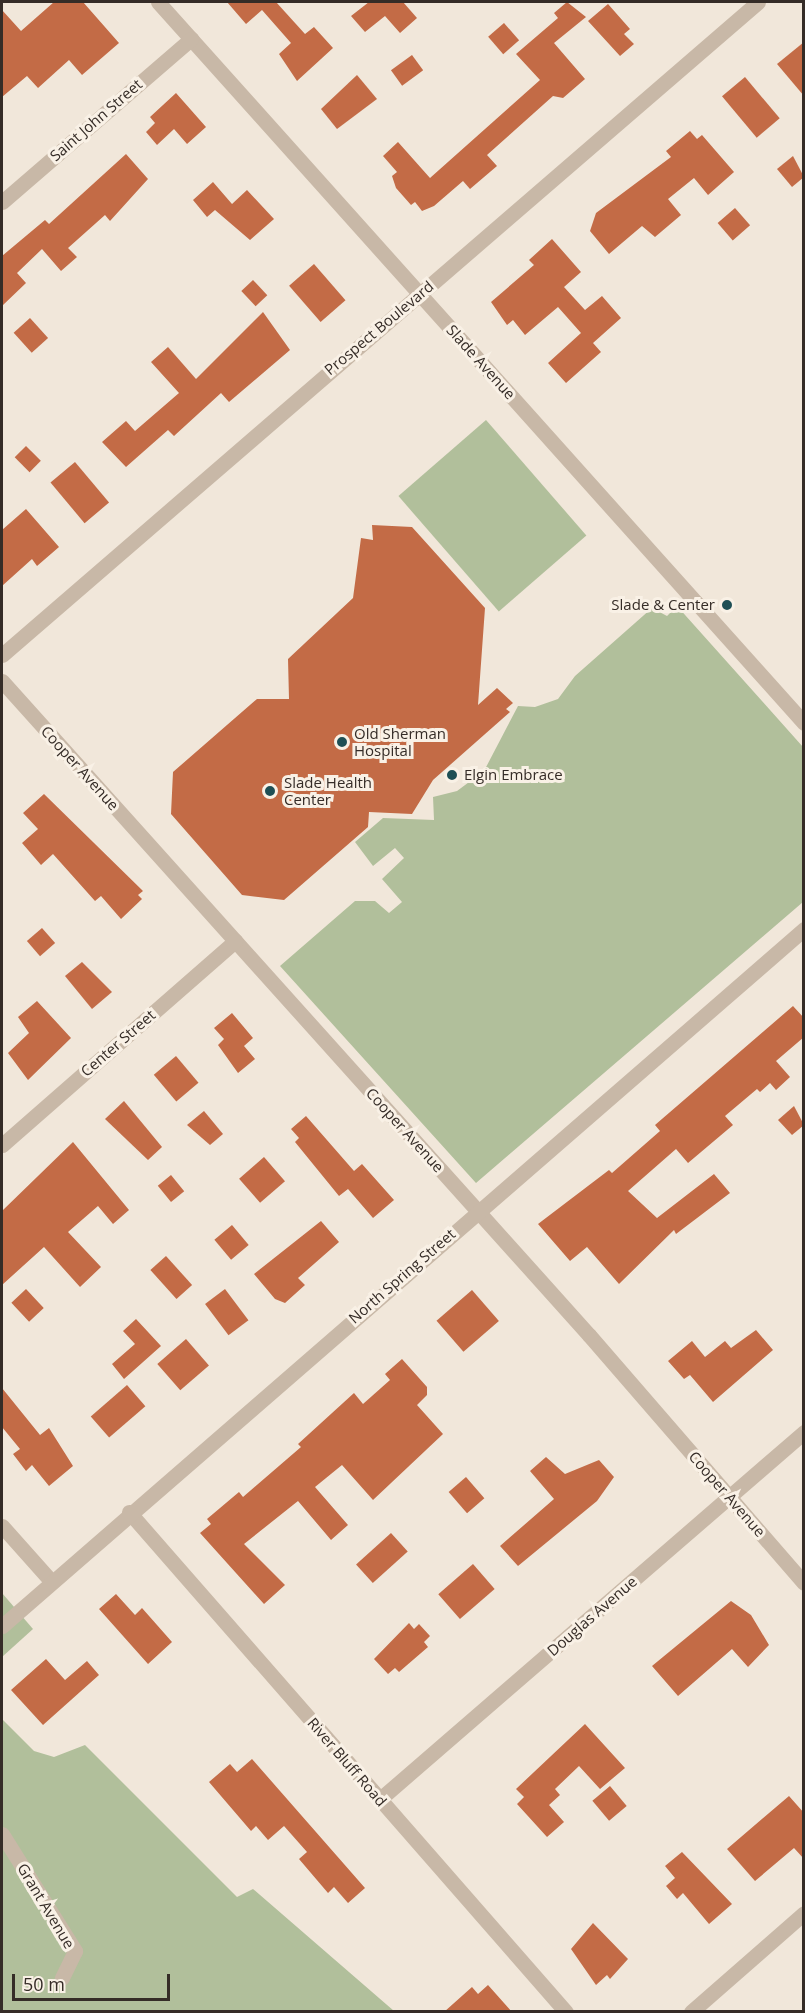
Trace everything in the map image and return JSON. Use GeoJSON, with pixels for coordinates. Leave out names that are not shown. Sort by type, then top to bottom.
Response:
{"type":"FeatureCollection","features":[{"type":"Feature","properties":{"kind":"street","name":"Slade Avenue"},"geometry":{"type":"LineString","coordinates":[[158,2],[804,723]]}},
{"type":"Feature","properties":{"kind":"street","name":"Prospect Boulevard"},"geometry":{"type":"LineString","coordinates":[[2,655],[758,2]]}},
{"type":"Feature","properties":{"kind":"street","name":"Saint John Street"},"geometry":{"type":"LineString","coordinates":[[2,202],[191,39]]}},
{"type":"Feature","properties":{"kind":"street","name":"Cooper Avenue"},"geometry":{"type":"LineString","coordinates":[[2,681],[478,1211],[804,1583]]}},
{"type":"Feature","properties":{"kind":"street","name":"North Spring Street"},"geometry":{"type":"LineString","coordinates":[[2,1626],[129,1512],[804,929]]}},
{"type":"Feature","properties":{"kind":"street","name":"Center Street"},"geometry":{"type":"LineString","coordinates":[[2,1145],[236,941]]}},
{"type":"Feature","properties":{"kind":"street","name":"Douglas Avenue"},"geometry":{"type":"LineString","coordinates":[[380,1799],[804,1432]]}},
{"type":"Feature","properties":{"kind":"street","name":"River Bluff Road"},"geometry":{"type":"LineString","coordinates":[[129,1512],[566,2012]]}},
{"type":"Feature","properties":{"kind":"street"},"geometry":{"type":"LineString","coordinates":[[2,1526],[51,1581]]}},
{"type":"Feature","properties":{"kind":"street","name":"Grant Avenue"},"geometry":{"type":"LineString","coordinates":[[2,1833],[75,1951],[62,1978]]}},
{"type":"Feature","properties":{"kind":"street"},"geometry":{"type":"LineString","coordinates":[[691,2012],[804,1913]]}},
{"type":"Feature","properties":{"kind":"green space"},"geometry":{"type":"Polygon","coordinates":[[[486,420],[586,535],[499,612],[398,496],[486,420]]]}},
{"type":"Feature","properties":{"kind":"green space"},"geometry":{"type":"Polygon","coordinates":[[[677,606],[803,747],[803,902],[476,1183],[280,966],[355,901],[375,901],[389,913],[402,902],[382,879],[404,858],[395,848],[373,866],[355,842],[383,818],[434,820],[433,797],[457,791],[484,771],[518,706],[535,707],[558,699],[575,676],[652,608],[667,616],[677,606]]]}},
{"type":"Feature","properties":{"kind":"green space"},"geometry":{"type":"Polygon","coordinates":[[[2,1593],[33,1629],[2,1657],[2,1593]]]}},
{"type":"Feature","properties":{"kind":"green space"},"geometry":{"type":"Polygon","coordinates":[[[2,1719],[34,1751],[54,1757],[85,1745],[237,1897],[253,1889],[394,2011],[2,2011],[2,1719]]]}},
{"type":"Feature","properties":{"kind":"building"},"geometry":{"type":"Polygon","coordinates":[[[54,2],[83,2],[119,43],[82,75],[69,60],[38,88],[27,76],[2,97],[2,10],[21,31],[54,2]]]}},
{"type":"Feature","properties":{"kind":"building"},"geometry":{"type":"Polygon","coordinates":[[[227,2],[276,2],[305,34],[314,27],[333,48],[297,81],[279,54],[291,43],[262,10],[246,24],[227,2]]]}},
{"type":"Feature","properties":{"kind":"building"},"geometry":{"type":"Polygon","coordinates":[[[369,2],[403,2],[417,18],[400,33],[385,16],[365,32],[351,16],[369,2]]]}},
{"type":"Feature","properties":{"kind":"building"},"geometry":{"type":"Polygon","coordinates":[[[567,2],[586,17],[554,43],[585,79],[563,98],[553,96],[487,155],[497,166],[470,189],[463,181],[434,206],[422,211],[415,202],[411,205],[396,188],[392,176],[397,172],[383,156],[398,142],[430,178],[540,80],[516,54],[558,18],[554,13],[567,2]]]}},
{"type":"Feature","properties":{"kind":"building"},"geometry":{"type":"Polygon","coordinates":[[[608,4],[630,29],[624,34],[634,44],[620,56],[588,21],[608,4]]]}},
{"type":"Feature","properties":{"kind":"building"},"geometry":{"type":"Polygon","coordinates":[[[504,23],[519,40],[503,54],[488,37],[504,23]]]}},
{"type":"Feature","properties":{"kind":"building"},"geometry":{"type":"Polygon","coordinates":[[[804,42],[804,96],[777,64],[804,42]]]}},
{"type":"Feature","properties":{"kind":"building"},"geometry":{"type":"Polygon","coordinates":[[[412,55],[423,70],[402,86],[391,70],[412,55]]]}},
{"type":"Feature","properties":{"kind":"building"},"geometry":{"type":"Polygon","coordinates":[[[357,75],[377,99],[337,129],[321,109],[357,75]]]}},
{"type":"Feature","properties":{"kind":"building"},"geometry":{"type":"Polygon","coordinates":[[[745,77],[780,118],[757,138],[722,96],[745,77]]]}},
{"type":"Feature","properties":{"kind":"building"},"geometry":{"type":"Polygon","coordinates":[[[176,93],[206,127],[187,144],[174,129],[157,145],[146,132],[155,123],[150,117],[176,93]]]}},
{"type":"Feature","properties":{"kind":"building"},"geometry":{"type":"Polygon","coordinates":[[[690,131],[697,139],[702,135],[734,172],[708,195],[694,178],[668,199],[681,215],[655,237],[642,226],[609,254],[590,231],[596,213],[671,157],[666,151],[690,131]]]}},
{"type":"Feature","properties":{"kind":"building"},"geometry":{"type":"Polygon","coordinates":[[[126,154],[148,179],[110,221],[105,215],[68,248],[77,257],[61,271],[42,249],[17,273],[26,283],[2,306],[2,256],[45,220],[49,224],[126,154]]]}},
{"type":"Feature","properties":{"kind":"building"},"geometry":{"type":"Polygon","coordinates":[[[793,156],[804,177],[792,187],[777,169],[793,156]]]}},
{"type":"Feature","properties":{"kind":"building"},"geometry":{"type":"Polygon","coordinates":[[[213,182],[232,204],[247,190],[274,219],[250,240],[215,210],[207,217],[193,200],[213,182]]]}},
{"type":"Feature","properties":{"kind":"building"},"geometry":{"type":"Polygon","coordinates":[[[735,208],[750,225],[733,240],[718,223],[735,208]]]}},
{"type":"Feature","properties":{"kind":"building"},"geometry":{"type":"Polygon","coordinates":[[[552,239],[581,272],[564,287],[585,310],[602,296],[621,318],[593,343],[601,352],[566,383],[548,363],[581,333],[558,307],[525,335],[513,320],[507,325],[491,302],[534,265],[529,260],[552,239]]]}},
{"type":"Feature","properties":{"kind":"building"},"geometry":{"type":"Polygon","coordinates":[[[314,264],[345,300],[321,322],[289,286],[314,264]]]}},
{"type":"Feature","properties":{"kind":"building"},"geometry":{"type":"Polygon","coordinates":[[[253,280],[267,295],[256,306],[241,291],[253,280]]]}},
{"type":"Feature","properties":{"kind":"building"},"geometry":{"type":"Polygon","coordinates":[[[263,312],[290,350],[229,402],[221,393],[174,436],[168,430],[126,467],[102,442],[126,421],[135,431],[179,393],[151,362],[168,347],[196,379],[263,312]]]}},
{"type":"Feature","properties":{"kind":"building"},"geometry":{"type":"Polygon","coordinates":[[[30,318],[48,338],[32,353],[14,333],[30,318]]]}},
{"type":"Feature","properties":{"kind":"building"},"geometry":{"type":"Polygon","coordinates":[[[26,446],[41,461],[30,472],[15,457],[26,446]]]}},
{"type":"Feature","properties":{"kind":"building"},"geometry":{"type":"Polygon","coordinates":[[[75,462],[109,503],[85,523],[50,483],[75,462]]]}},
{"type":"Feature","properties":{"kind":"building"},"geometry":{"type":"Polygon","coordinates":[[[26,509],[59,547],[37,566],[32,559],[2,586],[2,530],[26,509]]]}},
{"type":"Feature","properties":{"kind":"building","name":"Old Sherman Hospital"},"geometry":{"type":"Polygon","coordinates":[[[372,525],[412,527],[485,608],[478,705],[497,688],[513,703],[506,709],[510,712],[433,780],[412,814],[369,812],[368,827],[284,900],[242,895],[171,814],[173,772],[257,699],[289,699],[288,659],[353,598],[361,538],[373,540],[372,525]]]}},
{"type":"Feature","properties":{"kind":"building"},"geometry":{"type":"Polygon","coordinates":[[[44,794],[143,891],[138,895],[142,899],[121,919],[101,896],[95,901],[53,854],[41,865],[22,843],[38,829],[23,813],[44,794]]]}},
{"type":"Feature","properties":{"kind":"building"},"geometry":{"type":"Polygon","coordinates":[[[42,928],[55,943],[40,956],[27,941],[42,928]]]}},
{"type":"Feature","properties":{"kind":"building"},"geometry":{"type":"Polygon","coordinates":[[[82,962],[112,992],[92,1009],[65,976],[82,962]]]}},
{"type":"Feature","properties":{"kind":"building"},"geometry":{"type":"Polygon","coordinates":[[[37,1001],[71,1038],[28,1080],[8,1053],[29,1033],[18,1017],[37,1001]]]}},
{"type":"Feature","properties":{"kind":"building"},"geometry":{"type":"Polygon","coordinates":[[[793,1006],[804,1018],[804,1037],[776,1061],[790,1077],[776,1090],[770,1083],[760,1092],[757,1089],[725,1116],[733,1125],[688,1163],[676,1149],[628,1191],[657,1218],[714,1174],[730,1193],[676,1234],[674,1230],[619,1284],[587,1247],[570,1261],[538,1224],[609,1170],[612,1173],[660,1131],[655,1125],[793,1006]]]}},
{"type":"Feature","properties":{"kind":"building"},"geometry":{"type":"Polygon","coordinates":[[[232,1013],[253,1038],[244,1046],[255,1059],[238,1073],[218,1045],[224,1039],[214,1028],[232,1013]]]}},
{"type":"Feature","properties":{"kind":"building"},"geometry":{"type":"Polygon","coordinates":[[[176,1056],[198,1083],[176,1101],[154,1075],[176,1056]]]}},
{"type":"Feature","properties":{"kind":"building"},"geometry":{"type":"Polygon","coordinates":[[[124,1101],[162,1147],[148,1160],[105,1119],[124,1101]]]}},
{"type":"Feature","properties":{"kind":"building"},"geometry":{"type":"Polygon","coordinates":[[[794,1106],[804,1125],[792,1135],[778,1120],[794,1106]]]}},
{"type":"Feature","properties":{"kind":"building"},"geometry":{"type":"Polygon","coordinates":[[[204,1111],[223,1134],[210,1145],[187,1125],[204,1111]]]}},
{"type":"Feature","properties":{"kind":"building"},"geometry":{"type":"Polygon","coordinates":[[[306,1116],[354,1171],[362,1164],[394,1200],[373,1218],[348,1189],[339,1196],[295,1142],[299,1138],[291,1129],[306,1116]]]}},
{"type":"Feature","properties":{"kind":"building"},"geometry":{"type":"Polygon","coordinates":[[[73,1142],[129,1210],[113,1224],[98,1206],[68,1232],[101,1267],[80,1287],[44,1247],[2,1285],[2,1211],[73,1142]]]}},
{"type":"Feature","properties":{"kind":"building"},"geometry":{"type":"Polygon","coordinates":[[[264,1157],[285,1181],[260,1203],[239,1179],[264,1157]]]}},
{"type":"Feature","properties":{"kind":"building"},"geometry":{"type":"Polygon","coordinates":[[[171,1175],[184,1191],[171,1202],[158,1186],[171,1175]]]}},
{"type":"Feature","properties":{"kind":"building"},"geometry":{"type":"Polygon","coordinates":[[[321,1221],[339,1242],[298,1278],[305,1285],[285,1303],[275,1299],[254,1274],[321,1221]]]}},
{"type":"Feature","properties":{"kind":"building"},"geometry":{"type":"Polygon","coordinates":[[[232,1225],[249,1245],[231,1260],[214,1240],[232,1225]]]}},
{"type":"Feature","properties":{"kind":"building"},"geometry":{"type":"Polygon","coordinates":[[[166,1256],[192,1285],[176,1299],[150,1270],[166,1256]]]}},
{"type":"Feature","properties":{"kind":"building"},"geometry":{"type":"Polygon","coordinates":[[[26,1289],[44,1308],[29,1322],[11,1303],[26,1289]]]}},
{"type":"Feature","properties":{"kind":"building"},"geometry":{"type":"Polygon","coordinates":[[[225,1289],[248,1320],[229,1335],[205,1304],[225,1289]]]}},
{"type":"Feature","properties":{"kind":"building"},"geometry":{"type":"Polygon","coordinates":[[[472,1290],[499,1321],[463,1352],[437,1321],[472,1290]]]}},
{"type":"Feature","properties":{"kind":"building"},"geometry":{"type":"Polygon","coordinates":[[[136,1319],[161,1346],[124,1379],[112,1364],[135,1344],[123,1331],[136,1319]]]}},
{"type":"Feature","properties":{"kind":"building"},"geometry":{"type":"Polygon","coordinates":[[[756,1330],[773,1350],[713,1402],[690,1375],[684,1379],[668,1361],[692,1341],[705,1357],[725,1341],[731,1348],[756,1330]]]}},
{"type":"Feature","properties":{"kind":"building"},"geometry":{"type":"Polygon","coordinates":[[[186,1339],[209,1365],[180,1390],[157,1364],[186,1339]]]}},
{"type":"Feature","properties":{"kind":"building"},"geometry":{"type":"Polygon","coordinates":[[[402,1359],[427,1387],[427,1395],[417,1405],[443,1434],[373,1500],[342,1465],[315,1487],[348,1525],[331,1540],[298,1501],[244,1544],[285,1585],[264,1604],[200,1533],[211,1524],[207,1519],[239,1492],[243,1497],[301,1447],[298,1444],[354,1393],[363,1404],[390,1380],[385,1374],[402,1359]]]}},
{"type":"Feature","properties":{"kind":"building"},"geometry":{"type":"Polygon","coordinates":[[[127,1385],[145,1406],[109,1438],[91,1416],[127,1385]]]}},
{"type":"Feature","properties":{"kind":"building"},"geometry":{"type":"Polygon","coordinates":[[[2,1388],[40,1435],[49,1428],[73,1466],[49,1486],[32,1465],[26,1471],[13,1454],[20,1449],[2,1427],[2,1388]]]}},
{"type":"Feature","properties":{"kind":"building"},"geometry":{"type":"Polygon","coordinates":[[[546,1457],[565,1474],[599,1460],[614,1477],[597,1501],[518,1566],[500,1546],[554,1499],[530,1471],[546,1457]]]}},
{"type":"Feature","properties":{"kind":"building"},"geometry":{"type":"Polygon","coordinates":[[[466,1477],[484,1498],[467,1513],[449,1492],[466,1477]]]}},
{"type":"Feature","properties":{"kind":"building"},"geometry":{"type":"Polygon","coordinates":[[[391,1533],[408,1552],[373,1583],[356,1564],[391,1533]]]}},
{"type":"Feature","properties":{"kind":"building"},"geometry":{"type":"Polygon","coordinates":[[[473,1564],[495,1589],[460,1619],[438,1594],[473,1564]]]}},
{"type":"Feature","properties":{"kind":"building"},"geometry":{"type":"Polygon","coordinates":[[[116,1594],[135,1615],[142,1608],[172,1642],[148,1664],[99,1609],[116,1594]]]}},
{"type":"Feature","properties":{"kind":"building"},"geometry":{"type":"Polygon","coordinates":[[[731,1601],[751,1615],[769,1645],[748,1667],[732,1649],[678,1696],[652,1666],[731,1601]]]}},
{"type":"Feature","properties":{"kind":"building"},"geometry":{"type":"Polygon","coordinates":[[[409,1623],[414,1629],[419,1624],[430,1636],[424,1642],[428,1647],[399,1672],[395,1668],[388,1674],[374,1659],[409,1623]]]}},
{"type":"Feature","properties":{"kind":"building"},"geometry":{"type":"Polygon","coordinates":[[[46,1659],[65,1680],[87,1661],[99,1675],[43,1725],[11,1690],[46,1659]]]}},
{"type":"Feature","properties":{"kind":"building"},"geometry":{"type":"Polygon","coordinates":[[[585,1724],[625,1768],[600,1789],[579,1766],[555,1789],[560,1795],[549,1805],[564,1822],[547,1837],[517,1804],[524,1797],[516,1789],[585,1724]]]}},
{"type":"Feature","properties":{"kind":"building"},"geometry":{"type":"Polygon","coordinates":[[[252,1759],[365,1888],[348,1903],[334,1887],[328,1893],[299,1859],[307,1852],[284,1826],[268,1840],[256,1826],[251,1831],[209,1782],[230,1764],[237,1772],[252,1759]]]}},
{"type":"Feature","properties":{"kind":"building"},"geometry":{"type":"Polygon","coordinates":[[[610,1786],[627,1806],[609,1821],[592,1801],[610,1786]]]}},
{"type":"Feature","properties":{"kind":"building"},"geometry":{"type":"Polygon","coordinates":[[[789,1796],[804,1813],[804,1859],[794,1848],[755,1881],[727,1849],[789,1796]]]}},
{"type":"Feature","properties":{"kind":"building"},"geometry":{"type":"Polygon","coordinates":[[[682,1852],[732,1904],[709,1924],[683,1893],[677,1899],[666,1886],[675,1878],[665,1866],[682,1852]]]}},
{"type":"Feature","properties":{"kind":"building"},"geometry":{"type":"Polygon","coordinates":[[[593,1923],[628,1959],[610,1979],[607,1975],[596,1985],[571,1949],[593,1923]]]}},
{"type":"Feature","properties":{"kind":"building"},"geometry":{"type":"Polygon","coordinates":[[[488,1985],[512,2012],[444,2012],[472,1987],[478,1994],[488,1985]]]}},
{"type":"Feature","properties":{"kind":"place","name":"Slade & Center"},"geometry":{"type":"Point","coordinates":[727,605]}},
{"type":"Feature","properties":{"kind":"place","name":"Old Sherman Hospital"},"geometry":{"type":"Point","coordinates":[342,742]}},
{"type":"Feature","properties":{"kind":"place","name":"Elgin Embrace"},"geometry":{"type":"Point","coordinates":[452,775]}},
{"type":"Feature","properties":{"kind":"place","name":"Slade Health Center"},"geometry":{"type":"Point","coordinates":[270,791]}}]}
